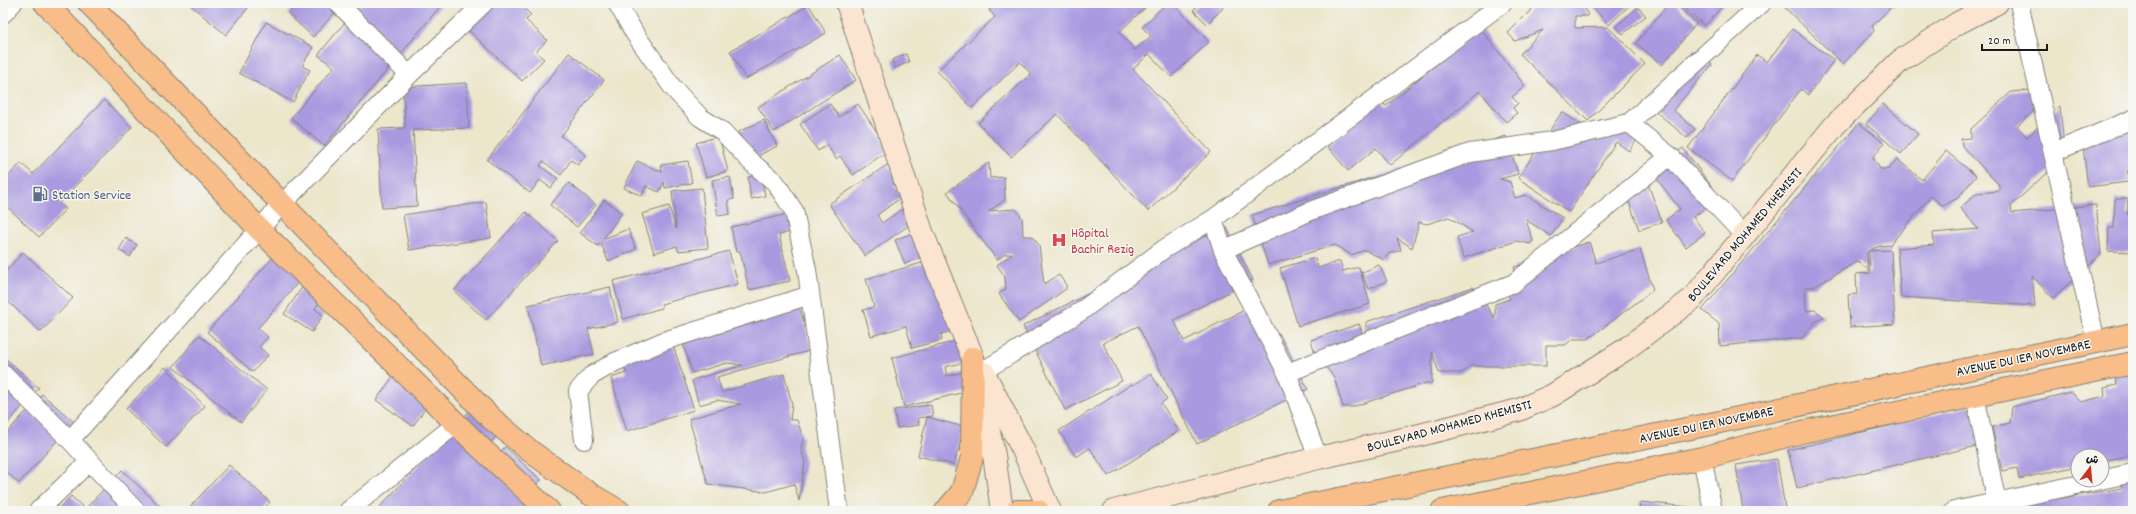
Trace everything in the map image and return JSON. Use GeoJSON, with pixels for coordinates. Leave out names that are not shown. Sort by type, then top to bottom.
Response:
{"type":"FeatureCollection","features":[{"type":"Feature","properties":{"kind":"main road"},"geometry":{"type":"LineString","coordinates":[[45,3],[259,229],[456,424],[549,511]]}},
{"type":"Feature","properties":{"kind":"main road"},"geometry":{"type":"LineString","coordinates":[[89,3],[282,204],[491,418],[530,451],[590,494],[619,511]]}},
{"type":"Feature","properties":{"kind":"main road"},"geometry":{"type":"LineString","coordinates":[[847,3],[922,232],[978,364],[1023,450],[1050,511]]}},
{"type":"Feature","properties":{"kind":"main road","name":"BOULEVARD MOHAMED KHEMISTI"},"geometry":{"type":"LineString","coordinates":[[1114,511],[1318,458],[1412,437],[1519,410],[1553,395],[1626,349],[1692,298],[1835,125],[1900,61],[1958,23],[1997,3]]}},
{"type":"Feature","properties":{"kind":"main road","name":"AVENUE DU 1ER NOVEMBRE"},"geometry":{"type":"LineString","coordinates":[[1279,511],[1688,428],[2133,334]]}},
{"type":"Feature","properties":{"kind":"main road","name":"AVENUE DU 1ER NOVEMBRE"},"geometry":{"type":"LineString","coordinates":[[1442,511],[1702,458],[1802,432],[2133,363]]}},
{"type":"Feature","properties":{"kind":"main road"},"geometry":{"type":"LineString","coordinates":[[946,511],[962,492],[972,457],[978,364]]}},
{"type":"Feature","properties":{"kind":"main road"},"geometry":{"type":"LineString","coordinates":[[978,364],[1002,511]]}},
{"type":"Feature","properties":{"kind":"main road"},"geometry":{"type":"LineString","coordinates":[[1017,511],[1038,511]]}},
{"type":"Feature","properties":{"kind":"street"},"geometry":{"type":"LineString","coordinates":[[3,14],[13,3]]}},
{"type":"Feature","properties":{"kind":"street"},"geometry":{"type":"LineString","coordinates":[[338,3],[408,75]]}},
{"type":"Feature","properties":{"kind":"street"},"geometry":{"type":"LineString","coordinates":[[70,440],[282,204],[408,75],[484,3]]}},
{"type":"Feature","properties":{"kind":"street"},"geometry":{"type":"LineString","coordinates":[[617,3],[635,34],[673,88],[700,117],[722,131],[751,162],[775,182],[794,211],[799,229],[810,295],[839,511]]}},
{"type":"Feature","properties":{"kind":"street"},"geometry":{"type":"LineString","coordinates":[[978,364],[1080,312],[1164,249],[1213,219],[1503,3]]}},
{"type":"Feature","properties":{"kind":"street"},"geometry":{"type":"LineString","coordinates":[[1223,250],[1313,210],[1470,153],[1552,141],[1630,123],[1762,3]]}},
{"type":"Feature","properties":{"kind":"street"},"geometry":{"type":"LineString","coordinates":[[2019,3],[2096,342]]}},
{"type":"Feature","properties":{"kind":"street"},"geometry":{"type":"LineString","coordinates":[[2054,152],[2133,119]]}},
{"type":"Feature","properties":{"kind":"street"},"geometry":{"type":"LineString","coordinates":[[1630,123],[1670,156],[1744,235]]}},
{"type":"Feature","properties":{"kind":"street"},"geometry":{"type":"LineString","coordinates":[[1287,373],[1514,282],[1670,156]]}},
{"type":"Feature","properties":{"kind":"street"},"geometry":{"type":"LineString","coordinates":[[1213,219],[1223,250],[1287,373],[1318,458]]}},
{"type":"Feature","properties":{"kind":"street"},"geometry":{"type":"LineString","coordinates":[[584,440],[578,391],[591,376],[615,362],[664,341],[810,295]]}},
{"type":"Feature","properties":{"kind":"street"},"geometry":{"type":"LineString","coordinates":[[3,374],[70,440],[136,511]]}},
{"type":"Feature","properties":{"kind":"street"},"geometry":{"type":"LineString","coordinates":[[1975,396],[1997,503]]}},
{"type":"Feature","properties":{"kind":"street"},"geometry":{"type":"LineString","coordinates":[[348,511],[456,424]]}},
{"type":"Feature","properties":{"kind":"street"},"geometry":{"type":"LineString","coordinates":[[1702,458],[1713,511]]}},
{"type":"Feature","properties":{"kind":"street"},"geometry":{"type":"LineString","coordinates":[[38,511],[90,461]]}},
{"type":"Feature","properties":{"kind":"street"},"geometry":{"type":"LineString","coordinates":[[1954,511],[2133,473]]}},
{"type":"Feature","properties":{"kind":"building"},"geometry":{"type":"Polygon","coordinates":[[[188,3],[252,3],[226,35],[188,3]]]}},
{"type":"Feature","properties":{"kind":"building"},"geometry":{"type":"Polygon","coordinates":[[[295,3],[343,3],[313,37],[288,14],[296,4],[295,3]]]}},
{"type":"Feature","properties":{"kind":"building"},"geometry":{"type":"Polygon","coordinates":[[[361,3],[443,3],[324,146],[291,118],[334,67],[318,55],[361,3]]]}},
{"type":"Feature","properties":{"kind":"building"},"geometry":{"type":"Polygon","coordinates":[[[484,3],[519,3],[531,15],[526,20],[547,40],[536,52],[544,59],[522,81],[463,25],[484,3]]]}},
{"type":"Feature","properties":{"kind":"building"},"geometry":{"type":"Polygon","coordinates":[[[997,3],[1145,3],[1148,5],[1119,32],[1135,50],[1151,36],[1142,27],[1167,3],[1173,3],[1209,42],[1171,77],[1149,54],[1133,69],[1211,152],[1148,211],[1057,114],[1011,157],[978,123],[1031,74],[1020,62],[972,108],[937,71],[995,17],[989,10],[997,3]]]}},
{"type":"Feature","properties":{"kind":"building"},"geometry":{"type":"Polygon","coordinates":[[[1201,3],[1218,3],[1223,8],[1207,24],[1193,10],[1201,3]]]}},
{"type":"Feature","properties":{"kind":"building"},"geometry":{"type":"Polygon","coordinates":[[[1538,3],[1583,3],[1588,16],[1575,16],[1575,28],[1608,27],[1645,64],[1588,121],[1520,54],[1543,30],[1515,41],[1508,33],[1538,3]]]}},
{"type":"Feature","properties":{"kind":"building"},"geometry":{"type":"Polygon","coordinates":[[[1589,3],[1632,3],[1609,25],[1589,3]]]}},
{"type":"Feature","properties":{"kind":"building"},"geometry":{"type":"Polygon","coordinates":[[[1669,3],[1674,3],[1697,23],[1662,65],[1636,43],[1669,3]]]}},
{"type":"Feature","properties":{"kind":"building"},"geometry":{"type":"Polygon","coordinates":[[[1678,3],[1725,3],[1705,26],[1678,3]]]}},
{"type":"Feature","properties":{"kind":"building"},"geometry":{"type":"Polygon","coordinates":[[[1899,3],[1891,7],[1872,26],[1874,31],[1843,64],[1781,4],[1899,3]]]}},
{"type":"Feature","properties":{"kind":"building"},"geometry":{"type":"Polygon","coordinates":[[[809,5],[826,33],[746,79],[730,51],[809,5]]]}},
{"type":"Feature","properties":{"kind":"building"},"geometry":{"type":"Polygon","coordinates":[[[1638,7],[1646,16],[1623,34],[1616,26],[1638,7]]]}},
{"type":"Feature","properties":{"kind":"building"},"geometry":{"type":"Polygon","coordinates":[[[266,22],[313,47],[302,66],[310,70],[293,102],[239,73],[266,22]]]}},
{"type":"Feature","properties":{"kind":"building"},"geometry":{"type":"Polygon","coordinates":[[[1480,28],[1525,86],[1512,97],[1518,103],[1513,108],[1517,113],[1506,122],[1480,91],[1390,165],[1376,148],[1348,171],[1327,146],[1381,101],[1386,106],[1480,28]]]}},
{"type":"Feature","properties":{"kind":"building"},"geometry":{"type":"Polygon","coordinates":[[[1792,29],[1834,60],[1808,95],[1801,89],[1732,181],[1688,148],[1757,55],[1767,62],[1792,29]]]}},
{"type":"Feature","properties":{"kind":"building"},"geometry":{"type":"Polygon","coordinates":[[[1694,50],[1712,65],[1673,110],[1695,129],[1687,138],[1647,104],[1694,50]]]}},
{"type":"Feature","properties":{"kind":"building"},"geometry":{"type":"Polygon","coordinates":[[[569,53],[604,80],[561,136],[586,155],[578,165],[571,160],[561,175],[543,161],[540,166],[558,179],[551,188],[540,180],[530,193],[487,160],[569,53]]]}},
{"type":"Feature","properties":{"kind":"building"},"geometry":{"type":"Polygon","coordinates":[[[906,54],[909,62],[895,68],[892,60],[906,54]]]}},
{"type":"Feature","properties":{"kind":"building"},"geometry":{"type":"Polygon","coordinates":[[[840,55],[856,80],[774,132],[758,107],[840,55]]]}},
{"type":"Feature","properties":{"kind":"building"},"geometry":{"type":"Polygon","coordinates":[[[467,83],[469,128],[413,130],[417,206],[382,208],[378,129],[405,128],[403,87],[467,83]]]}},
{"type":"Feature","properties":{"kind":"building"},"geometry":{"type":"Polygon","coordinates":[[[2031,90],[2042,103],[2017,126],[2027,137],[2060,106],[2064,146],[2055,165],[2011,206],[2012,213],[2096,205],[2101,254],[2053,298],[2032,276],[2035,306],[1901,297],[1897,248],[1934,245],[1933,233],[1978,229],[1960,208],[1977,193],[1999,191],[1999,185],[1962,146],[1961,139],[1971,138],[1971,129],[2011,92],[2031,90]]]}},
{"type":"Feature","properties":{"kind":"building"},"geometry":{"type":"Polygon","coordinates":[[[104,100],[132,127],[59,203],[66,209],[39,237],[3,203],[3,182],[21,163],[33,174],[104,100]]]}},
{"type":"Feature","properties":{"kind":"building"},"geometry":{"type":"Polygon","coordinates":[[[830,104],[839,117],[858,104],[889,150],[853,175],[840,156],[836,159],[827,145],[818,151],[800,124],[830,104]]]}},
{"type":"Feature","properties":{"kind":"building"},"geometry":{"type":"Polygon","coordinates":[[[1883,104],[1918,134],[1901,154],[1866,124],[1883,104]]]}},
{"type":"Feature","properties":{"kind":"building"},"geometry":{"type":"Polygon","coordinates":[[[1562,112],[1600,137],[1611,121],[1637,139],[1629,151],[1616,142],[1569,212],[1518,178],[1562,112]]]}},
{"type":"Feature","properties":{"kind":"building"},"geometry":{"type":"Polygon","coordinates":[[[764,120],[777,146],[752,159],[738,132],[764,120]]]}},
{"type":"Feature","properties":{"kind":"building"},"geometry":{"type":"Polygon","coordinates":[[[1859,123],[1884,143],[1873,157],[1880,169],[1889,169],[1897,159],[1922,180],[1946,151],[1976,176],[1958,198],[1943,206],[1931,196],[1890,245],[1879,246],[1867,252],[1868,270],[1858,261],[1814,287],[1805,287],[1806,311],[1815,310],[1824,317],[1815,322],[1802,338],[1720,346],[1719,324],[1702,310],[1859,123]]]}},
{"type":"Feature","properties":{"kind":"building"},"geometry":{"type":"Polygon","coordinates":[[[2133,125],[2133,170],[2127,171],[2128,182],[2088,187],[2081,131],[2133,125]]]}},
{"type":"Feature","properties":{"kind":"building"},"geometry":{"type":"Polygon","coordinates":[[[719,136],[728,171],[706,177],[696,143],[719,136]]]}},
{"type":"Feature","properties":{"kind":"building"},"geometry":{"type":"Polygon","coordinates":[[[1506,136],[1518,174],[1500,179],[1510,182],[1515,198],[1526,195],[1563,218],[1551,236],[1526,220],[1533,241],[1530,244],[1517,241],[1463,258],[1457,237],[1473,232],[1449,217],[1427,224],[1419,222],[1412,248],[1397,238],[1401,250],[1388,254],[1384,260],[1365,250],[1351,255],[1335,245],[1268,265],[1252,215],[1506,136]]]}},
{"type":"Feature","properties":{"kind":"building"},"geometry":{"type":"Polygon","coordinates":[[[1683,148],[1720,198],[1693,217],[1705,233],[1686,247],[1666,220],[1680,209],[1651,171],[1683,148]]]}},
{"type":"Feature","properties":{"kind":"building"},"geometry":{"type":"Polygon","coordinates":[[[637,161],[662,172],[661,165],[688,161],[692,183],[665,188],[664,182],[659,192],[646,186],[642,196],[624,188],[637,161]]]}},
{"type":"Feature","properties":{"kind":"building"},"geometry":{"type":"Polygon","coordinates":[[[989,163],[990,178],[1004,177],[1005,200],[989,211],[1016,209],[1022,218],[1023,236],[1032,236],[1039,245],[1044,284],[1059,275],[1066,285],[1066,289],[1019,322],[999,294],[1006,289],[1005,277],[997,265],[1012,254],[1005,254],[997,260],[947,192],[989,163]]]}},
{"type":"Feature","properties":{"kind":"building"},"geometry":{"type":"Polygon","coordinates":[[[887,165],[898,181],[893,184],[902,197],[877,215],[882,223],[908,205],[918,219],[865,256],[829,204],[887,165]]]}},
{"type":"Feature","properties":{"kind":"building"},"geometry":{"type":"Polygon","coordinates":[[[761,174],[765,196],[751,199],[748,177],[761,174]]]}},
{"type":"Feature","properties":{"kind":"building"},"geometry":{"type":"Polygon","coordinates":[[[1645,176],[1662,222],[1639,230],[1623,184],[1645,176]]]}},
{"type":"Feature","properties":{"kind":"building"},"geometry":{"type":"Polygon","coordinates":[[[730,177],[734,199],[728,200],[730,214],[718,216],[712,180],[730,177]]]}},
{"type":"Feature","properties":{"kind":"building"},"geometry":{"type":"Polygon","coordinates":[[[569,183],[596,205],[577,227],[550,205],[569,183]]]}},
{"type":"Feature","properties":{"kind":"building"},"geometry":{"type":"Polygon","coordinates":[[[702,188],[708,248],[678,251],[677,246],[654,253],[642,214],[669,206],[676,229],[672,191],[702,188]]]}},
{"type":"Feature","properties":{"kind":"building"},"geometry":{"type":"Polygon","coordinates":[[[2115,199],[2128,199],[2127,214],[2133,214],[2133,252],[2108,251],[2109,228],[2114,228],[2115,199]]]}},
{"type":"Feature","properties":{"kind":"building"},"geometry":{"type":"Polygon","coordinates":[[[604,200],[622,213],[603,239],[628,229],[636,249],[608,261],[601,243],[598,246],[580,233],[604,200]]]}},
{"type":"Feature","properties":{"kind":"building"},"geometry":{"type":"Polygon","coordinates":[[[486,202],[491,238],[409,250],[403,215],[486,202]]]}},
{"type":"Feature","properties":{"kind":"building"},"geometry":{"type":"Polygon","coordinates":[[[526,212],[558,241],[486,320],[454,291],[526,212]]]}},
{"type":"Feature","properties":{"kind":"building"},"geometry":{"type":"Polygon","coordinates":[[[793,213],[797,230],[779,235],[790,281],[749,290],[740,251],[736,252],[731,227],[793,213]]]}},
{"type":"Feature","properties":{"kind":"building"},"geometry":{"type":"Polygon","coordinates":[[[1226,226],[1253,280],[1174,320],[1184,341],[1258,303],[1274,335],[1279,333],[1308,389],[1197,444],[1138,326],[1103,343],[1122,381],[1065,410],[1023,326],[1226,226]]]}},
{"type":"Feature","properties":{"kind":"building"},"geometry":{"type":"Polygon","coordinates":[[[925,228],[934,252],[905,264],[895,240],[925,228]]]}},
{"type":"Feature","properties":{"kind":"building"},"geometry":{"type":"Polygon","coordinates":[[[126,238],[137,245],[130,257],[119,250],[126,238]]]}},
{"type":"Feature","properties":{"kind":"building"},"geometry":{"type":"Polygon","coordinates":[[[1589,242],[1596,263],[1640,249],[1653,290],[1588,339],[1573,339],[1565,345],[1546,345],[1546,366],[1473,366],[1473,364],[1462,373],[1439,373],[1432,352],[1432,383],[1426,383],[1352,407],[1343,407],[1334,377],[1315,353],[1311,340],[1359,324],[1366,344],[1366,322],[1473,287],[1495,318],[1495,304],[1510,299],[1507,289],[1520,285],[1514,267],[1589,242]]]}},
{"type":"Feature","properties":{"kind":"building"},"geometry":{"type":"Polygon","coordinates":[[[1891,250],[1895,324],[1850,327],[1848,295],[1857,294],[1856,274],[1870,273],[1869,251],[1891,250]]]}},
{"type":"Feature","properties":{"kind":"building"},"geometry":{"type":"Polygon","coordinates":[[[729,251],[738,284],[661,304],[662,308],[623,319],[613,281],[729,251]]]}},
{"type":"Feature","properties":{"kind":"building"},"geometry":{"type":"Polygon","coordinates":[[[23,252],[73,298],[41,332],[3,297],[3,274],[23,252]]]}},
{"type":"Feature","properties":{"kind":"building"},"geometry":{"type":"Polygon","coordinates":[[[275,255],[302,278],[258,328],[268,337],[259,347],[268,355],[253,372],[207,332],[275,255]]]}},
{"type":"Feature","properties":{"kind":"building"},"geometry":{"type":"Polygon","coordinates":[[[939,258],[963,328],[941,334],[942,340],[912,348],[906,326],[871,336],[863,310],[874,307],[866,279],[939,258]]]}},
{"type":"Feature","properties":{"kind":"building"},"geometry":{"type":"Polygon","coordinates":[[[1315,258],[1318,268],[1340,261],[1343,271],[1359,267],[1370,304],[1298,326],[1280,268],[1315,258]]]}},
{"type":"Feature","properties":{"kind":"building"},"geometry":{"type":"Polygon","coordinates":[[[1379,265],[1387,281],[1369,289],[1361,273],[1379,265]]]}},
{"type":"Feature","properties":{"kind":"building"},"geometry":{"type":"Polygon","coordinates":[[[303,286],[322,298],[315,309],[323,315],[312,332],[284,314],[303,286]]]}},
{"type":"Feature","properties":{"kind":"building"},"geometry":{"type":"Polygon","coordinates":[[[610,287],[618,322],[588,329],[594,354],[541,366],[528,305],[610,287]]]}},
{"type":"Feature","properties":{"kind":"building"},"geometry":{"type":"Polygon","coordinates":[[[798,302],[812,350],[717,377],[722,392],[784,374],[792,404],[790,420],[797,420],[803,438],[801,449],[805,462],[799,501],[794,484],[766,492],[708,484],[689,419],[741,404],[717,400],[699,405],[692,380],[743,365],[727,363],[692,373],[682,340],[798,302]]]}},
{"type":"Feature","properties":{"kind":"building"},"geometry":{"type":"Polygon","coordinates":[[[199,335],[267,390],[241,422],[173,367],[199,335]]]}},
{"type":"Feature","properties":{"kind":"building"},"geometry":{"type":"Polygon","coordinates":[[[964,339],[969,361],[945,367],[947,376],[964,372],[969,391],[904,407],[892,358],[964,339]]]}},
{"type":"Feature","properties":{"kind":"building"},"geometry":{"type":"Polygon","coordinates":[[[673,345],[694,410],[627,431],[611,378],[626,373],[623,361],[673,345]]]}},
{"type":"Feature","properties":{"kind":"building"},"geometry":{"type":"Polygon","coordinates":[[[3,356],[39,388],[3,428],[3,356]]]}},
{"type":"Feature","properties":{"kind":"building"},"geometry":{"type":"Polygon","coordinates":[[[165,367],[205,406],[166,447],[126,409],[165,367]]]}},
{"type":"Feature","properties":{"kind":"building"},"geometry":{"type":"Polygon","coordinates":[[[2133,367],[2133,455],[2110,459],[2110,448],[2070,448],[2070,468],[2019,479],[2017,468],[2002,471],[1992,427],[2010,423],[2012,407],[2071,392],[2081,402],[2105,396],[2104,388],[2117,385],[2114,372],[2133,367]]]}},
{"type":"Feature","properties":{"kind":"building"},"geometry":{"type":"Polygon","coordinates":[[[1151,374],[1167,399],[1161,403],[1179,431],[1108,476],[1090,448],[1076,457],[1059,431],[1132,384],[1133,385],[1151,374]]]}},
{"type":"Feature","properties":{"kind":"building"},"geometry":{"type":"Polygon","coordinates":[[[393,377],[429,403],[413,426],[376,400],[393,377]]]}},
{"type":"Feature","properties":{"kind":"building"},"geometry":{"type":"Polygon","coordinates":[[[42,394],[74,422],[19,483],[3,469],[3,437],[42,394]]]}},
{"type":"Feature","properties":{"kind":"building"},"geometry":{"type":"Polygon","coordinates":[[[1984,403],[1994,442],[1797,488],[1788,450],[1984,403]]]}},
{"type":"Feature","properties":{"kind":"building"},"geometry":{"type":"Polygon","coordinates":[[[931,405],[933,416],[918,418],[919,425],[897,428],[894,410],[931,405]]]}},
{"type":"Feature","properties":{"kind":"building"},"geometry":{"type":"Polygon","coordinates":[[[471,409],[498,435],[487,446],[497,455],[505,447],[541,480],[534,487],[560,511],[376,511],[471,409]]]}},
{"type":"Feature","properties":{"kind":"building"},"geometry":{"type":"Polygon","coordinates":[[[927,417],[964,427],[954,465],[918,456],[927,417]]]}},
{"type":"Feature","properties":{"kind":"building"},"geometry":{"type":"Polygon","coordinates":[[[1777,459],[1785,508],[1765,511],[1743,511],[1736,465],[1777,459]]]}},
{"type":"Feature","properties":{"kind":"building"},"geometry":{"type":"Polygon","coordinates":[[[229,465],[270,502],[262,511],[190,511],[188,509],[229,465]]]}},
{"type":"Feature","properties":{"kind":"building"},"geometry":{"type":"Polygon","coordinates":[[[2133,468],[2133,511],[1985,511],[2122,488],[2119,470],[2133,468]]]}},
{"type":"Feature","properties":{"kind":"building"},"geometry":{"type":"Polygon","coordinates":[[[122,470],[161,507],[157,511],[56,511],[71,496],[85,509],[122,470]]]}},
{"type":"Feature","properties":{"kind":"building"},"geometry":{"type":"Polygon","coordinates":[[[1640,502],[1690,507],[1690,511],[1639,511],[1640,502]]]}},
{"type":"Feature","properties":{"kind":"place","name":"Station Service"},"geometry":{"type":"Point","coordinates":[40,194]}},
{"type":"Feature","properties":{"kind":"place","name":"Hôpital Bachir Rezig"},"geometry":{"type":"Point","coordinates":[1059,240]}}]}
